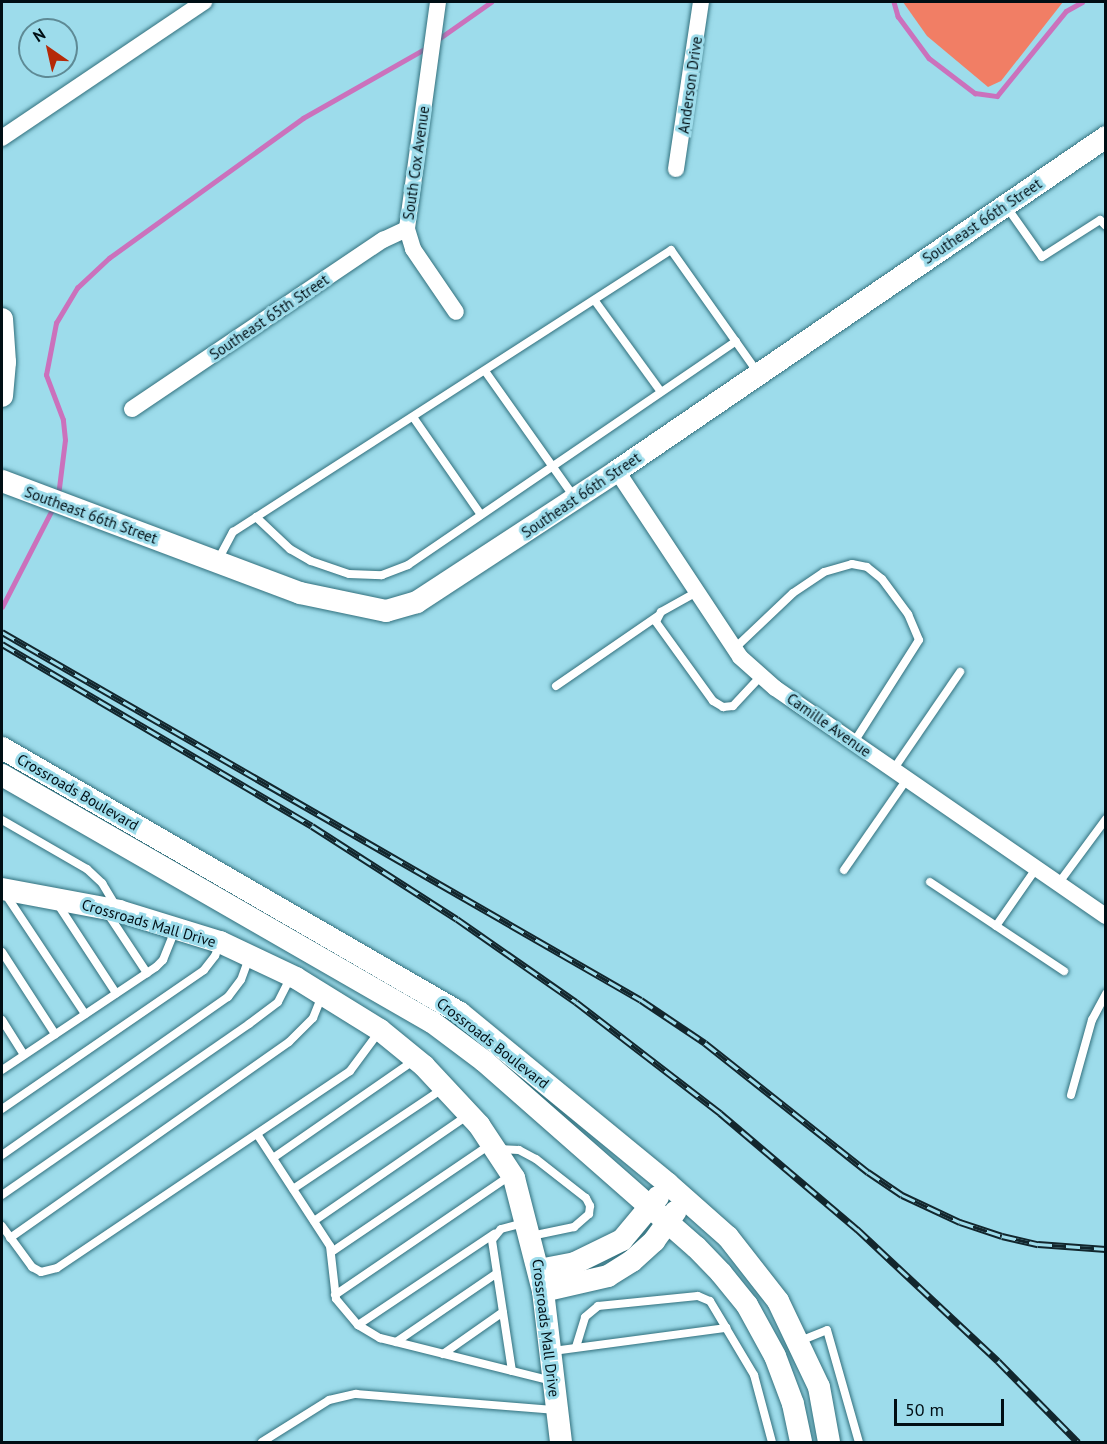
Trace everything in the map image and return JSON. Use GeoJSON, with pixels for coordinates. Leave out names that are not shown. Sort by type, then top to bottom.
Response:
{"type":"FeatureCollection","features":[{"type":"Feature","properties":{"kind":"street"},"geometry":{"type":"LineString","coordinates":[[2,138],[204,2]]}},
{"type":"Feature","properties":{"kind":"street","name":"South Cox Avenue"},"geometry":{"type":"LineString","coordinates":[[438,2],[407,229],[413,249],[456,312]]}},
{"type":"Feature","properties":{"kind":"street","name":"Anderson Drive"},"geometry":{"type":"LineString","coordinates":[[676,169],[701,2]]}},
{"type":"Feature","properties":{"kind":"street","name":"Southeast 66th Street"},"geometry":{"type":"LineString","coordinates":[[2,481],[300,593],[386,611],[417,602],[450,584],[576,499],[1106,137]]}},
{"type":"Feature","properties":{"kind":"street","name":"Southeast 65th Street"},"geometry":{"type":"LineString","coordinates":[[132,409],[383,240],[407,229]]}},
{"type":"Feature","properties":{"kind":"street"},"geometry":{"type":"LineString","coordinates":[[2,319],[5,362],[2,396]]}},
{"type":"Feature","properties":{"kind":"street","name":"Camille Avenue"},"geometry":{"type":"LineString","coordinates":[[617,471],[695,593],[734,649],[761,676],[1035,870],[1106,916]]}},
{"type":"Feature","properties":{"kind":"street","name":"Crossroads Boulevard"},"geometry":{"type":"LineString","coordinates":[[2,748],[460,1013],[667,1183],[729,1238],[757,1271],[800,1341],[819,1387],[829,1443]]}},
{"type":"Feature","properties":{"kind":"street","name":"Crossroads Boulevard"},"geometry":{"type":"LineString","coordinates":[[2,775],[432,1022],[484,1061],[696,1247],[747,1305],[775,1356],[793,1404],[801,1443]]}},
{"type":"Feature","properties":{"kind":"street","name":"Crossroads Mall Drive"},"geometry":{"type":"LineString","coordinates":[[2,889],[112,910],[219,942],[291,976],[322,994],[380,1030],[416,1059],[470,1115],[512,1175],[529,1229],[541,1281],[561,1443]]}},
{"type":"Feature","properties":{"kind":"street"},"geometry":{"type":"LineString","coordinates":[[541,1281],[622,1240],[650,1208],[667,1183]]}},
{"type":"Feature","properties":{"kind":"street"},"geometry":{"type":"LineString","coordinates":[[541,1281],[608,1276],[632,1262],[668,1223],[684,1198]]}},
{"type":"Feature","properties":{"kind":"lane"},"geometry":{"type":"LineString","coordinates":[[1005,205],[1042,257],[1100,220],[1106,226]]}},
{"type":"Feature","properties":{"kind":"lane"},"geometry":{"type":"LineString","coordinates":[[217,561],[233,532],[671,250],[759,374]]}},
{"type":"Feature","properties":{"kind":"lane"},"geometry":{"type":"LineString","coordinates":[[595,301],[661,392]]}},
{"type":"Feature","properties":{"kind":"lane"},"geometry":{"type":"LineString","coordinates":[[256,517],[290,549],[312,561],[349,574],[381,575],[408,565],[736,341]]}},
{"type":"Feature","properties":{"kind":"lane"},"geometry":{"type":"LineString","coordinates":[[485,371],[576,499]]}},
{"type":"Feature","properties":{"kind":"lane"},"geometry":{"type":"LineString","coordinates":[[413,417],[481,515]]}},
{"type":"Feature","properties":{"kind":"lane"},"geometry":{"type":"LineString","coordinates":[[734,649],[793,593],[824,573],[852,564],[867,567],[882,579],[908,614],[919,640],[854,742]]}},
{"type":"Feature","properties":{"kind":"lane"},"geometry":{"type":"LineString","coordinates":[[556,686],[695,593]]}},
{"type":"Feature","properties":{"kind":"lane"},"geometry":{"type":"LineString","coordinates":[[658,616],[656,622],[713,701],[723,707],[740,700],[761,676]]}},
{"type":"Feature","properties":{"kind":"lane"},"geometry":{"type":"LineString","coordinates":[[844,870],[960,672]]}},
{"type":"Feature","properties":{"kind":"lane"},"geometry":{"type":"LineString","coordinates":[[1058,885],[1106,819]]}},
{"type":"Feature","properties":{"kind":"lane"},"geometry":{"type":"LineString","coordinates":[[2,820],[87,869],[102,883],[112,910],[147,973]]}},
{"type":"Feature","properties":{"kind":"lane"},"geometry":{"type":"LineString","coordinates":[[996,926],[1035,870]]}},
{"type":"Feature","properties":{"kind":"lane"},"geometry":{"type":"LineString","coordinates":[[930,882],[1064,971]]}},
{"type":"Feature","properties":{"kind":"lane"},"geometry":{"type":"LineString","coordinates":[[2,889],[85,1014]]}},
{"type":"Feature","properties":{"kind":"lane"},"geometry":{"type":"LineString","coordinates":[[53,898],[116,993]]}},
{"type":"Feature","properties":{"kind":"lane"},"geometry":{"type":"LineString","coordinates":[[2,1070],[163,960],[176,928]]}},
{"type":"Feature","properties":{"kind":"lane"},"geometry":{"type":"LineString","coordinates":[[2,1109],[204,970],[215,956],[219,942]]}},
{"type":"Feature","properties":{"kind":"lane"},"geometry":{"type":"LineString","coordinates":[[2,952],[55,1034]]}},
{"type":"Feature","properties":{"kind":"lane"},"geometry":{"type":"LineString","coordinates":[[2,1155],[228,997],[241,980],[250,956]]}},
{"type":"Feature","properties":{"kind":"lane"},"geometry":{"type":"LineString","coordinates":[[2,1196],[278,1002],[291,976]]}},
{"type":"Feature","properties":{"kind":"lane"},"geometry":{"type":"LineString","coordinates":[[10,1238],[110,1170],[302,1030],[312,1018],[322,994]]}},
{"type":"Feature","properties":{"kind":"lane"},"geometry":{"type":"LineString","coordinates":[[1071,1095],[1092,1020],[1106,994]]}},
{"type":"Feature","properties":{"kind":"lane"},"geometry":{"type":"LineString","coordinates":[[2,1020],[24,1055]]}},
{"type":"Feature","properties":{"kind":"lane"},"geometry":{"type":"LineString","coordinates":[[2,1226],[32,1268],[50,1272],[350,1071],[380,1030]]}},
{"type":"Feature","properties":{"kind":"lane"},"geometry":{"type":"LineString","coordinates":[[273,1158],[416,1059]]}},
{"type":"Feature","properties":{"kind":"lane"},"geometry":{"type":"LineString","coordinates":[[294,1189],[444,1088]]}},
{"type":"Feature","properties":{"kind":"lane"},"geometry":{"type":"LineString","coordinates":[[314,1221],[470,1115]]}},
{"type":"Feature","properties":{"kind":"lane"},"geometry":{"type":"LineString","coordinates":[[257,1134],[333,1251],[335,1295],[358,1325],[396,1342],[552,1381]]}},
{"type":"Feature","properties":{"kind":"lane"},"geometry":{"type":"LineString","coordinates":[[333,1251],[493,1146],[519,1150],[536,1159],[586,1198],[590,1206],[589,1214],[574,1227],[529,1229],[495,1234],[358,1325]]}},
{"type":"Feature","properties":{"kind":"lane"},"geometry":{"type":"LineString","coordinates":[[335,1295],[512,1175]]}},
{"type":"Feature","properties":{"kind":"lane"},"geometry":{"type":"LineString","coordinates":[[495,1234],[492,1240],[512,1371]]}},
{"type":"Feature","properties":{"kind":"lane"},"geometry":{"type":"LineString","coordinates":[[396,1342],[497,1273]]}},
{"type":"Feature","properties":{"kind":"lane"},"geometry":{"type":"LineString","coordinates":[[576,1347],[585,1317],[598,1306],[698,1296],[710,1301],[754,1376],[772,1443]]}},
{"type":"Feature","properties":{"kind":"lane"},"geometry":{"type":"LineString","coordinates":[[444,1354],[503,1312]]}},
{"type":"Feature","properties":{"kind":"lane"},"geometry":{"type":"LineString","coordinates":[[549,1351],[726,1328]]}},
{"type":"Feature","properties":{"kind":"lane"},"geometry":{"type":"LineString","coordinates":[[800,1341],[827,1330],[859,1443]]}},
{"type":"Feature","properties":{"kind":"lane"},"geometry":{"type":"LineString","coordinates":[[262,1443],[329,1400],[356,1394],[556,1410]]}},
{"type":"Feature","properties":{"kind":"shaded area"},"geometry":{"type":"Polygon","coordinates":[[[903,2],[1063,2],[1001,81],[988,87],[927,36],[903,2]]]}},
{"type":"Feature","properties":{"kind":"waterway"},"geometry":{"type":"LineString","coordinates":[[437,40],[491,2]]}},
{"type":"Feature","properties":{"kind":"waterway"},"geometry":{"type":"LineString","coordinates":[[894,2],[898,16],[929,58],[975,93],[997,96],[1066,11],[1082,2]]}},
{"type":"Feature","properties":{"kind":"waterway"},"geometry":{"type":"LineString","coordinates":[[58,496],[65,440],[63,420],[46,375],[56,323],[77,288],[109,258],[303,118],[428,47]]}},
{"type":"Feature","properties":{"kind":"waterway"},"geometry":{"type":"LineString","coordinates":[[2,607],[54,506]]}},
{"type":"Feature","properties":{"kind":"railway"},"geometry":{"type":"LineString","coordinates":[[2,632],[641,1000],[705,1043],[868,1172],[902,1195],[960,1222],[1002,1236],[1038,1244],[1106,1249]]}},
{"type":"Feature","properties":{"kind":"railway"},"geometry":{"type":"LineString","coordinates":[[2,644],[312,826],[457,919],[576,1002],[720,1113],[857,1229],[998,1361],[1078,1442]]}}]}
